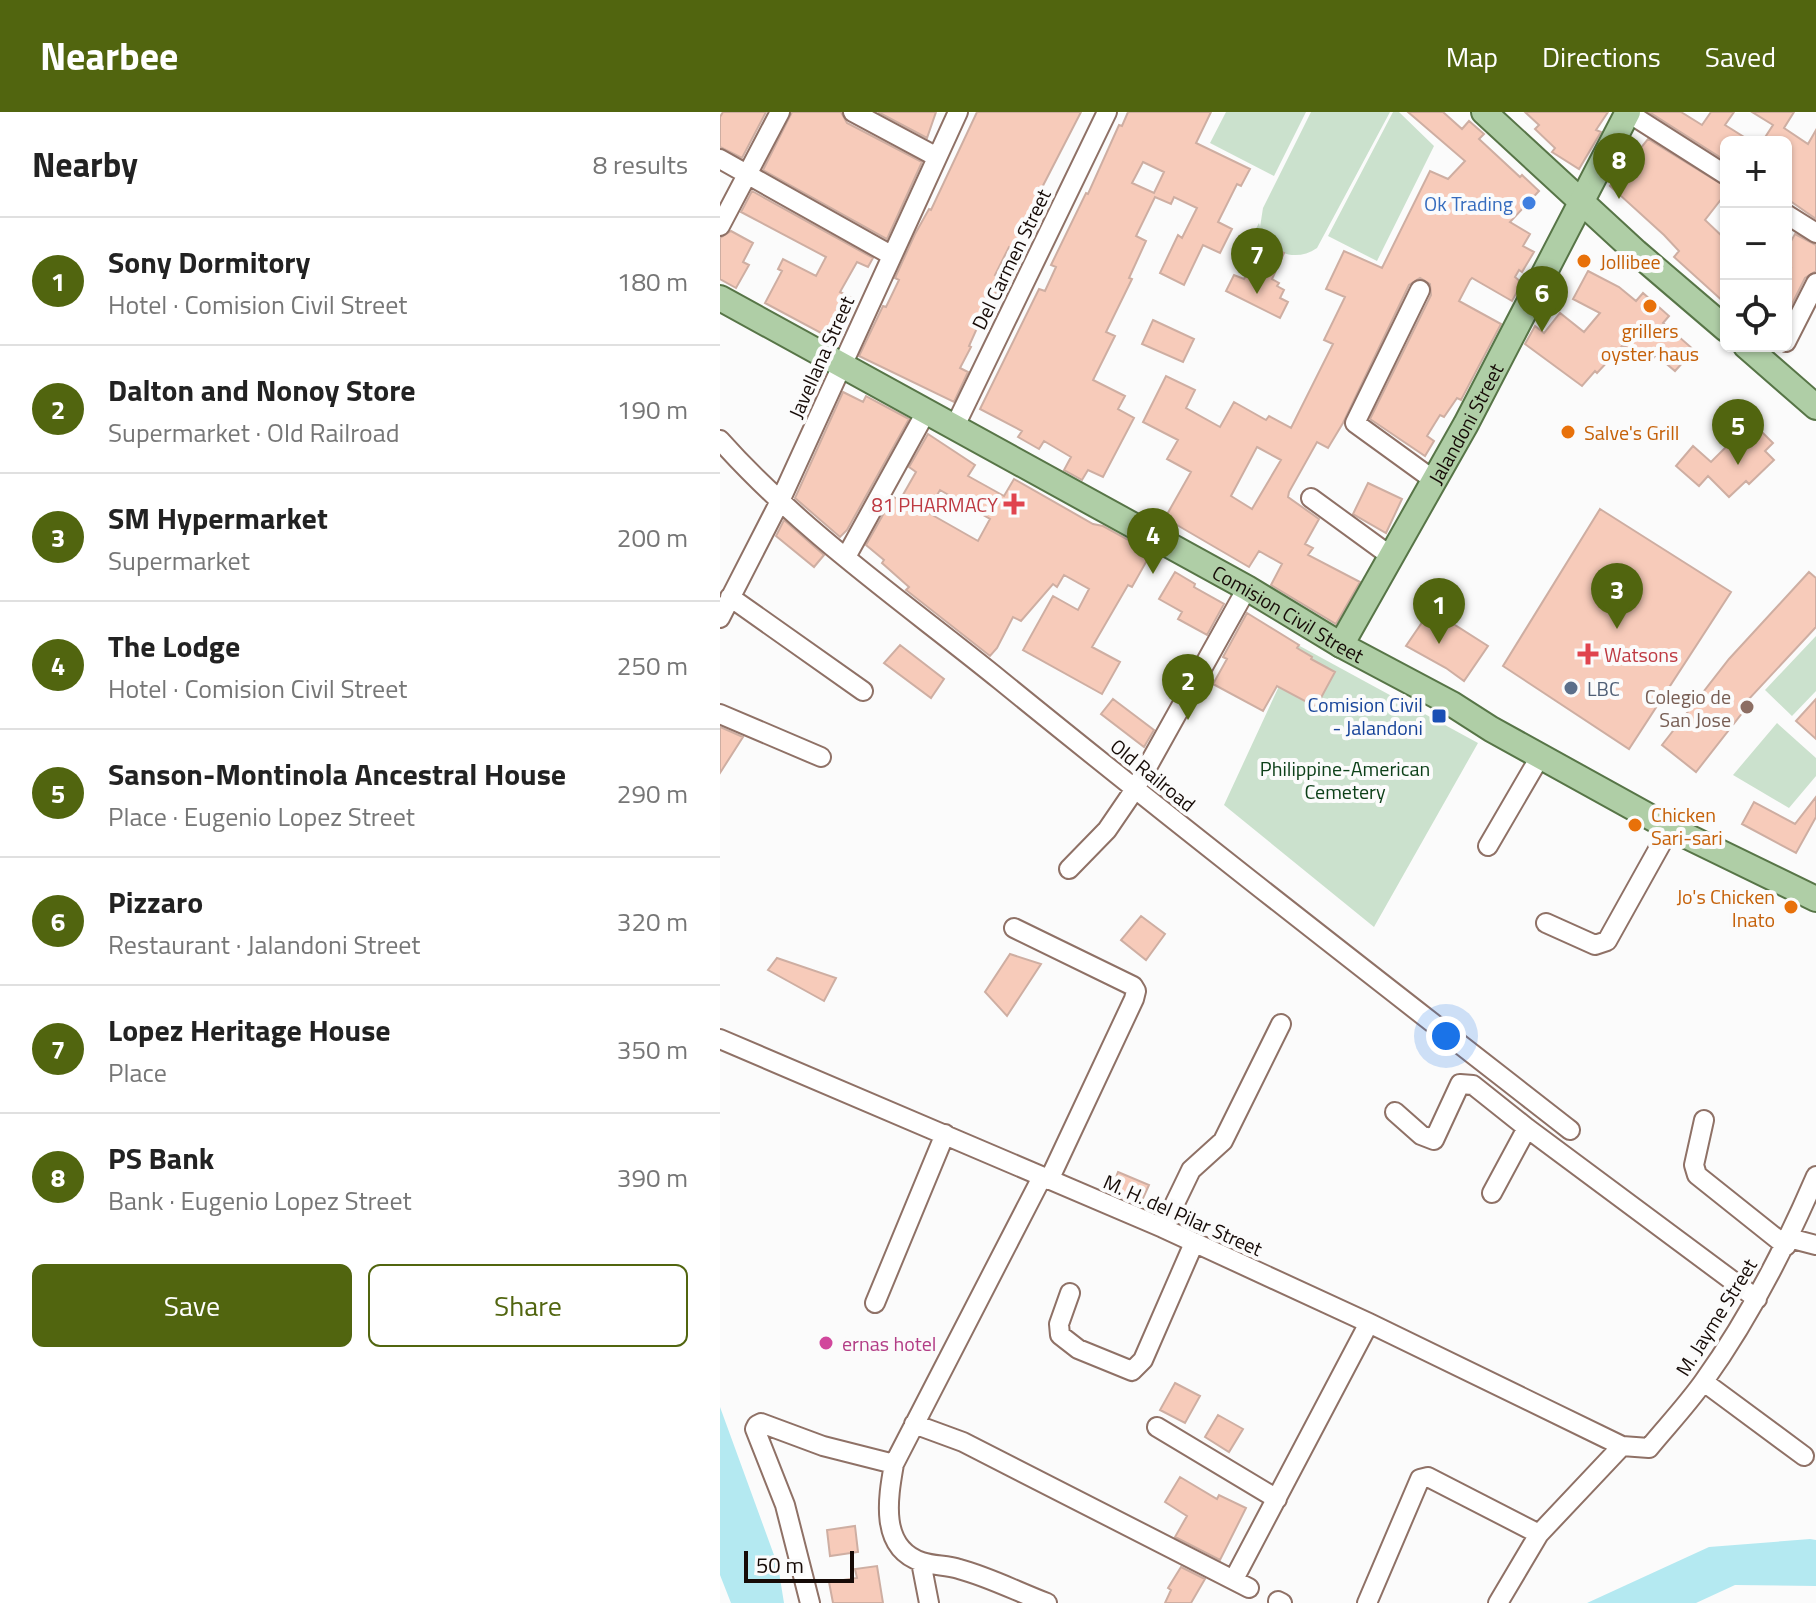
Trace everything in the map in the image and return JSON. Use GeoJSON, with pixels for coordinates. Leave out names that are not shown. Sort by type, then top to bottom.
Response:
{"type":"FeatureCollection","features":[{"type":"Feature","properties":{"kind":"main road"},"geometry":{"type":"LineString","coordinates":[[1484,112],[1720,324]]}},
{"type":"Feature","properties":{"kind":"main road","name":"Jalandoni Street"},"geometry":{"type":"LineString","coordinates":[[1341,645],[1435,481],[1628,112]]}},
{"type":"Feature","properties":{"kind":"main road","name":"Comision Civil Street"},"geometry":{"type":"LineString","coordinates":[[720,298],[1247,588],[1341,645],[1670,828],[1816,899]]}},
{"type":"Feature","properties":{"kind":"main road"},"geometry":{"type":"LineString","coordinates":[[1753,352],[1816,407]]}},
{"type":"Feature","properties":{"kind":"street"},"geometry":{"type":"LineString","coordinates":[[720,226],[780,112]]}},
{"type":"Feature","properties":{"kind":"street"},"geometry":{"type":"LineString","coordinates":[[853,112],[937,157]]}},
{"type":"Feature","properties":{"kind":"street","name":"Javellana Street"},"geometry":{"type":"LineString","coordinates":[[720,618],[780,501],[958,112]]}},
{"type":"Feature","properties":{"kind":"street","name":"Del Carmen Street"},"geometry":{"type":"LineString","coordinates":[[955,426],[1107,112]]}},
{"type":"Feature","properties":{"kind":"street"},"geometry":{"type":"LineString","coordinates":[[1628,112],[1720,171]]}},
{"type":"Feature","properties":{"kind":"street"},"geometry":{"type":"LineString","coordinates":[[720,159],[891,255]]}},
{"type":"Feature","properties":{"kind":"street"},"geometry":{"type":"LineString","coordinates":[[1792,218],[1816,233]]}},
{"type":"Feature","properties":{"kind":"street"},"geometry":{"type":"LineString","coordinates":[[1792,330],[1816,283]]}},
{"type":"Feature","properties":{"kind":"street"},"geometry":{"type":"LineString","coordinates":[[1420,290],[1355,423],[1435,481]]}},
{"type":"Feature","properties":{"kind":"street"},"geometry":{"type":"LineString","coordinates":[[1772,368],[1781,352]]}},
{"type":"Feature","properties":{"kind":"street"},"geometry":{"type":"LineString","coordinates":[[846,557],[926,412]]}},
{"type":"Feature","properties":{"kind":"street","name":"Old Railroad"},"geometry":{"type":"LineString","coordinates":[[720,440],[780,501],[846,557],[1135,789],[1570,1130]]}},
{"type":"Feature","properties":{"kind":"street"},"geometry":{"type":"LineString","coordinates":[[1311,498],[1392,557]]}},
{"type":"Feature","properties":{"kind":"street"},"geometry":{"type":"LineString","coordinates":[[1069,869],[1107,830],[1135,789],[1247,588]]}},
{"type":"Feature","properties":{"kind":"street"},"geometry":{"type":"LineString","coordinates":[[730,597],[863,691]]}},
{"type":"Feature","properties":{"kind":"street"},"geometry":{"type":"LineString","coordinates":[[720,714],[821,757]]}},
{"type":"Feature","properties":{"kind":"street"},"geometry":{"type":"LineString","coordinates":[[1488,846],[1541,755]]}},
{"type":"Feature","properties":{"kind":"street"},"geometry":{"type":"LineString","coordinates":[[1546,923],[1595,945],[1607,941],[1670,828]]}},
{"type":"Feature","properties":{"kind":"street"},"geometry":{"type":"LineString","coordinates":[[1014,928],[1133,986],[1136,991],[1046,1179],[894,1464],[889,1503],[893,1538],[905,1552],[921,1562],[958,1568],[1047,1603]]}},
{"type":"Feature","properties":{"kind":"street"},"geometry":{"type":"LineString","coordinates":[[1163,1228],[1191,1170],[1223,1141],[1281,1024]]}},
{"type":"Feature","properties":{"kind":"street","name":"M. H. del Pilar Street"},"geometry":{"type":"LineString","coordinates":[[720,1039],[1163,1228],[1369,1323],[1622,1446]]}},
{"type":"Feature","properties":{"kind":"street"},"geometry":{"type":"LineString","coordinates":[[1395,1112],[1421,1135],[1434,1140],[1460,1084],[1473,1085],[1757,1299]]}},
{"type":"Feature","properties":{"kind":"street"},"geometry":{"type":"LineString","coordinates":[[1704,1120],[1694,1165],[1697,1175],[1788,1242],[1816,1245]]}},
{"type":"Feature","properties":{"kind":"street"},"geometry":{"type":"LineString","coordinates":[[1492,1193],[1527,1128]]}},
{"type":"Feature","properties":{"kind":"street"},"geometry":{"type":"LineString","coordinates":[[875,1303],[945,1134]]}},
{"type":"Feature","properties":{"kind":"street","name":"M. Jayme Street"},"geometry":{"type":"LineString","coordinates":[[1622,1446],[1649,1448],[1704,1382],[1757,1299],[1788,1242],[1816,1176]]}},
{"type":"Feature","properties":{"kind":"street"},"geometry":{"type":"LineString","coordinates":[[1070,1293],[1059,1324],[1060,1335],[1078,1349],[1132,1371],[1143,1360],[1194,1243]]}},
{"type":"Feature","properties":{"kind":"street"},"geometry":{"type":"LineString","coordinates":[[914,1424],[963,1442],[1241,1584],[1277,1499],[1369,1323]]}},
{"type":"Feature","properties":{"kind":"street"},"geometry":{"type":"LineString","coordinates":[[1704,1382],[1804,1456]]}},
{"type":"Feature","properties":{"kind":"street"},"geometry":{"type":"LineString","coordinates":[[810,1603],[789,1518],[755,1429],[757,1425],[761,1423],[823,1446],[894,1464]]}},
{"type":"Feature","properties":{"kind":"street"},"geometry":{"type":"LineString","coordinates":[[1157,1427],[1277,1499]]}},
{"type":"Feature","properties":{"kind":"street"},"geometry":{"type":"LineString","coordinates":[[1498,1603],[1539,1534],[1622,1446]]}},
{"type":"Feature","properties":{"kind":"street"},"geometry":{"type":"LineString","coordinates":[[1367,1603],[1420,1479],[1428,1477],[1539,1534]]}},
{"type":"Feature","properties":{"kind":"street"},"geometry":{"type":"LineString","coordinates":[[921,1562],[929,1603]]}},
{"type":"Feature","properties":{"kind":"green space"},"geometry":{"type":"Polygon","coordinates":[[[1226,112],[1306,112],[1274,176],[1210,143],[1226,112]]]}},
{"type":"Feature","properties":{"kind":"green space"},"geometry":{"type":"Polygon","coordinates":[[[1311,112],[1390,112],[1317,248],[1300,255],[1284,253],[1270,245],[1260,230],[1263,242],[1272,249],[1262,249],[1240,258],[1259,223],[1260,227],[1263,208],[1311,112]]]}},
{"type":"Feature","properties":{"kind":"green space"},"geometry":{"type":"Polygon","coordinates":[[[1393,112],[1399,112],[1434,146],[1377,261],[1328,236],[1393,112]]]}},
{"type":"Feature","properties":{"kind":"green space"},"geometry":{"type":"Polygon","coordinates":[[[1816,636],[1816,691],[1792,716],[1765,690],[1816,636]]]}},
{"type":"Feature","properties":{"kind":"green space","name":"Philippine-American Cemetery"},"geometry":{"type":"Polygon","coordinates":[[[1298,645],[1478,743],[1374,927],[1224,805],[1298,645]]]}},
{"type":"Feature","properties":{"kind":"green space"},"geometry":{"type":"Polygon","coordinates":[[[1777,723],[1816,758],[1816,776],[1789,808],[1733,775],[1777,723]]]}},
{"type":"Feature","properties":{"kind":"water"},"geometry":{"type":"Polygon","coordinates":[[[720,1407],[778,1566],[784,1603],[731,1603],[720,1575],[720,1407]]]}},
{"type":"Feature","properties":{"kind":"water"},"geometry":{"type":"Polygon","coordinates":[[[1816,1540],[1816,1586],[1735,1585],[1696,1603],[1587,1603],[1709,1547],[1816,1540]]]}},
{"type":"Feature","properties":{"kind":"building"},"geometry":{"type":"Polygon","coordinates":[[[723,112],[766,112],[742,158],[720,147],[720,117],[723,112]]]}},
{"type":"Feature","properties":{"kind":"building"},"geometry":{"type":"Polygon","coordinates":[[[792,112],[841,112],[847,123],[922,162],[887,239],[763,170],[792,112]]]}},
{"type":"Feature","properties":{"kind":"building"},"geometry":{"type":"Polygon","coordinates":[[[878,112],[936,112],[927,138],[878,112]]]}},
{"type":"Feature","properties":{"kind":"building"},"geometry":{"type":"Polygon","coordinates":[[[977,112],[1081,112],[1033,205],[1038,208],[1015,250],[1009,247],[995,275],[1003,279],[990,299],[960,368],[968,372],[954,402],[859,356],[883,306],[886,307],[915,234],[931,210],[977,112]]]}},
{"type":"Feature","properties":{"kind":"building"},"geometry":{"type":"Polygon","coordinates":[[[1128,112],[1211,112],[1196,143],[1250,169],[1241,186],[1237,184],[1218,222],[1232,229],[1220,253],[1203,245],[1184,285],[1160,273],[1178,235],[1182,238],[1197,208],[1174,197],[1171,204],[1155,197],[1136,236],[1146,241],[1129,278],[1132,279],[1106,332],[1115,336],[1093,380],[1125,396],[1118,409],[1134,418],[1103,477],[1088,470],[1082,480],[1064,470],[1071,457],[1044,441],[1039,449],[1018,437],[1022,431],[980,409],[1039,289],[1045,291],[1056,267],[1051,265],[1119,125],[1122,126],[1128,112]],[[1143,162],[1132,183],[1154,193],[1164,172],[1143,162]]]}},
{"type":"Feature","properties":{"kind":"building"},"geometry":{"type":"Polygon","coordinates":[[[1408,112],[1443,112],[1462,129],[1469,121],[1484,134],[1479,139],[1539,191],[1510,222],[1530,234],[1523,246],[1534,252],[1522,272],[1519,270],[1515,277],[1522,283],[1512,301],[1472,278],[1470,280],[1459,301],[1501,324],[1461,400],[1457,398],[1444,417],[1440,415],[1427,436],[1434,441],[1425,456],[1370,419],[1431,295],[1430,284],[1420,278],[1409,285],[1328,448],[1317,442],[1289,492],[1288,497],[1319,519],[1305,544],[1313,548],[1308,555],[1360,582],[1336,624],[1271,585],[1282,564],[1259,551],[1249,567],[1165,518],[1191,472],[1167,459],[1178,440],[1143,422],[1166,376],[1195,390],[1186,408],[1220,427],[1234,402],[1266,420],[1269,416],[1291,428],[1333,344],[1324,340],[1345,297],[1326,289],[1344,251],[1382,268],[1430,171],[1448,179],[1465,161],[1408,112]],[[1257,447],[1231,496],[1252,509],[1281,460],[1257,447]]]}},
{"type":"Feature","properties":{"kind":"building"},"geometry":{"type":"Polygon","coordinates":[[[1525,112],[1608,112],[1596,130],[1601,132],[1579,169],[1552,152],[1555,148],[1535,129],[1539,125],[1525,112]]]}},
{"type":"Feature","properties":{"kind":"building"},"geometry":{"type":"Polygon","coordinates":[[[1649,112],[1681,112],[1702,125],[1711,112],[1734,112],[1725,125],[1742,136],[1720,136],[1720,157],[1649,112]]]}},
{"type":"Feature","properties":{"kind":"building"},"geometry":{"type":"Polygon","coordinates":[[[1752,112],[1794,112],[1784,128],[1808,144],[1816,130],[1816,219],[1792,202],[1792,136],[1766,136],[1773,125],[1752,112]]]}},
{"type":"Feature","properties":{"kind":"building"},"geometry":{"type":"Polygon","coordinates":[[[1648,139],[1720,183],[1720,201],[1705,220],[1720,234],[1720,299],[1674,257],[1679,251],[1664,235],[1610,186],[1648,139]]]}},
{"type":"Feature","properties":{"kind":"building"},"geometry":{"type":"Polygon","coordinates":[[[752,191],[873,258],[868,267],[857,262],[840,292],[856,300],[834,340],[765,303],[782,271],[778,269],[783,259],[816,276],[826,257],[741,212],[752,191]]]}},
{"type":"Feature","properties":{"kind":"building"},"geometry":{"type":"Polygon","coordinates":[[[731,231],[753,243],[743,262],[749,265],[736,288],[720,279],[720,238],[731,231]]]}},
{"type":"Feature","properties":{"kind":"building"},"geometry":{"type":"Polygon","coordinates":[[[1795,234],[1816,245],[1816,271],[1805,278],[1792,304],[1792,280],[1792,239],[1795,234]]]}},
{"type":"Feature","properties":{"kind":"building"},"geometry":{"type":"Polygon","coordinates":[[[1274,248],[1284,253],[1272,279],[1284,290],[1280,298],[1288,302],[1280,318],[1226,291],[1234,275],[1244,279],[1254,271],[1261,275],[1274,248]]]}},
{"type":"Feature","properties":{"kind":"building"},"geometry":{"type":"Polygon","coordinates":[[[1588,271],[1619,287],[1636,301],[1643,293],[1669,316],[1663,323],[1694,350],[1675,371],[1656,355],[1649,363],[1623,345],[1582,386],[1525,344],[1535,326],[1544,333],[1560,313],[1584,332],[1600,313],[1573,299],[1588,271]]]}},
{"type":"Feature","properties":{"kind":"building"},"geometry":{"type":"Polygon","coordinates":[[[1153,320],[1194,339],[1183,362],[1142,344],[1153,320]]]}},
{"type":"Feature","properties":{"kind":"building"},"geometry":{"type":"Polygon","coordinates":[[[843,392],[863,402],[866,396],[909,419],[847,530],[840,537],[795,498],[843,392]]]}},
{"type":"Feature","properties":{"kind":"building"},"geometry":{"type":"Polygon","coordinates":[[[1744,429],[1751,436],[1759,429],[1773,443],[1765,451],[1774,460],[1749,484],[1746,481],[1729,497],[1708,476],[1699,486],[1676,466],[1693,446],[1711,462],[1744,429]]]}},
{"type":"Feature","properties":{"kind":"building"},"geometry":{"type":"Polygon","coordinates":[[[928,434],[975,465],[968,476],[1004,496],[1014,479],[1093,524],[1134,543],[1132,545],[1150,555],[1132,587],[1128,585],[1092,647],[1120,662],[1102,694],[1023,650],[1053,596],[1078,610],[1089,589],[1064,575],[1057,587],[1053,584],[1021,621],[1013,617],[990,656],[906,590],[909,587],[866,545],[893,497],[900,500],[916,472],[909,467],[928,434]],[[940,490],[927,512],[978,541],[990,519],[940,490]]]}},
{"type":"Feature","properties":{"kind":"building"},"geometry":{"type":"Polygon","coordinates":[[[1368,483],[1402,499],[1386,533],[1353,514],[1368,483]]]}},
{"type":"Feature","properties":{"kind":"building"},"geometry":{"type":"Polygon","coordinates":[[[1600,509],[1731,592],[1629,749],[1503,666],[1600,509]]]}},
{"type":"Feature","properties":{"kind":"building"},"geometry":{"type":"Polygon","coordinates":[[[784,520],[824,555],[814,567],[776,536],[784,520]]]}},
{"type":"Feature","properties":{"kind":"building"},"geometry":{"type":"Polygon","coordinates":[[[1175,572],[1224,604],[1207,635],[1178,619],[1182,612],[1159,599],[1175,572]]]}},
{"type":"Feature","properties":{"kind":"building"},"geometry":{"type":"Polygon","coordinates":[[[1809,572],[1816,578],[1816,627],[1747,701],[1750,703],[1696,772],[1662,745],[1729,659],[1809,572]]]}},
{"type":"Feature","properties":{"kind":"building"},"geometry":{"type":"Polygon","coordinates":[[[1247,613],[1299,645],[1297,648],[1311,659],[1335,672],[1316,707],[1277,686],[1263,711],[1213,684],[1227,659],[1223,657],[1247,613]]]}},
{"type":"Feature","properties":{"kind":"building"},"geometry":{"type":"Polygon","coordinates":[[[1425,618],[1442,628],[1447,620],[1488,646],[1464,681],[1406,646],[1425,618]]]}},
{"type":"Feature","properties":{"kind":"building"},"geometry":{"type":"Polygon","coordinates":[[[900,645],[944,679],[931,698],[884,663],[900,645]]]}},
{"type":"Feature","properties":{"kind":"building"},"geometry":{"type":"Polygon","coordinates":[[[1113,699],[1154,730],[1144,747],[1101,714],[1113,699]]]}},
{"type":"Feature","properties":{"kind":"building"},"geometry":{"type":"Polygon","coordinates":[[[1816,699],[1816,739],[1796,721],[1816,699]]]}},
{"type":"Feature","properties":{"kind":"building"},"geometry":{"type":"Polygon","coordinates":[[[720,727],[743,737],[720,773],[720,727]]]}},
{"type":"Feature","properties":{"kind":"building"},"geometry":{"type":"Polygon","coordinates":[[[1816,797],[1816,817],[1796,853],[1742,824],[1754,802],[1795,824],[1816,797]]]}},
{"type":"Feature","properties":{"kind":"building"},"geometry":{"type":"Polygon","coordinates":[[[1141,916],[1165,934],[1146,960],[1121,940],[1141,916]]]}},
{"type":"Feature","properties":{"kind":"building"},"geometry":{"type":"Polygon","coordinates":[[[1010,954],[1041,964],[1007,1016],[985,992],[1010,954]]]}},
{"type":"Feature","properties":{"kind":"building"},"geometry":{"type":"Polygon","coordinates":[[[777,958],[836,978],[824,1001],[768,970],[777,958]]]}},
{"type":"Feature","properties":{"kind":"building"},"geometry":{"type":"Polygon","coordinates":[[[1118,1172],[1149,1185],[1140,1205],[1110,1192],[1118,1172]]]}},
{"type":"Feature","properties":{"kind":"building"},"geometry":{"type":"Polygon","coordinates":[[[1175,1383],[1200,1396],[1185,1423],[1160,1410],[1175,1383]]]}},
{"type":"Feature","properties":{"kind":"building"},"geometry":{"type":"Polygon","coordinates":[[[1218,1415],[1243,1429],[1229,1452],[1205,1437],[1218,1415]]]}},
{"type":"Feature","properties":{"kind":"building"},"geometry":{"type":"Polygon","coordinates":[[[1180,1477],[1217,1499],[1219,1495],[1246,1508],[1220,1560],[1175,1537],[1187,1516],[1165,1502],[1180,1477]]]}},
{"type":"Feature","properties":{"kind":"building"},"geometry":{"type":"Polygon","coordinates":[[[855,1526],[858,1552],[830,1556],[827,1530],[855,1526]]]}},
{"type":"Feature","properties":{"kind":"building"},"geometry":{"type":"Polygon","coordinates":[[[877,1566],[883,1603],[833,1603],[829,1582],[857,1578],[855,1569],[877,1566]]]}},
{"type":"Feature","properties":{"kind":"building"},"geometry":{"type":"Polygon","coordinates":[[[1181,1567],[1205,1579],[1191,1603],[1165,1603],[1171,1590],[1168,1588],[1181,1567]]]}},
{"type":"Feature","properties":{"kind":"place","name":"PS Bank"},"geometry":{"type":"Point","coordinates":[1619,199]}},
{"type":"Feature","properties":{"kind":"place","name":"Ok Trading"},"geometry":{"type":"Point","coordinates":[1529,203]}},
{"type":"Feature","properties":{"kind":"place","name":"Jollibee"},"geometry":{"type":"Point","coordinates":[1584,261]}},
{"type":"Feature","properties":{"kind":"place","name":"Lopez Heritage House"},"geometry":{"type":"Point","coordinates":[1257,294]}},
{"type":"Feature","properties":{"kind":"place","name":"grillers oyster haus"},"geometry":{"type":"Point","coordinates":[1650,306]}},
{"type":"Feature","properties":{"kind":"place","name":"Pizzaro"},"geometry":{"type":"Point","coordinates":[1542,332]}},
{"type":"Feature","properties":{"kind":"place","name":"Salve's Grill"},"geometry":{"type":"Point","coordinates":[1568,432]}},
{"type":"Feature","properties":{"kind":"place","name":"Sanson-Montinola Ancestral House"},"geometry":{"type":"Point","coordinates":[1738,465]}},
{"type":"Feature","properties":{"kind":"place","name":"81 PHARMACY"},"geometry":{"type":"Point","coordinates":[1014,504]}},
{"type":"Feature","properties":{"kind":"place","name":"The Lodge"},"geometry":{"type":"Point","coordinates":[1153,574]}},
{"type":"Feature","properties":{"kind":"place","name":"SM Hypermarket"},"geometry":{"type":"Point","coordinates":[1617,629]}},
{"type":"Feature","properties":{"kind":"place","name":"Sony Dormitory"},"geometry":{"type":"Point","coordinates":[1439,644]}},
{"type":"Feature","properties":{"kind":"place","name":"Watsons"},"geometry":{"type":"Point","coordinates":[1588,654]}},
{"type":"Feature","properties":{"kind":"place","name":"LBC"},"geometry":{"type":"Point","coordinates":[1571,688]}},
{"type":"Feature","properties":{"kind":"place","name":"Colegio de San Jose"},"geometry":{"type":"Point","coordinates":[1747,707]}},
{"type":"Feature","properties":{"kind":"place","name":"Comision Civil - Jalandoni"},"geometry":{"type":"Point","coordinates":[1439,716]}},
{"type":"Feature","properties":{"kind":"place","name":"Dalton and Nonoy Store"},"geometry":{"type":"Point","coordinates":[1188,720]}},
{"type":"Feature","properties":{"kind":"place","name":"Chicken Sari-sari"},"geometry":{"type":"Point","coordinates":[1635,825]}},
{"type":"Feature","properties":{"kind":"place","name":"Jo's Chicken Inato"},"geometry":{"type":"Point","coordinates":[1791,907]}},
{"type":"Feature","properties":{"kind":"place","name":"ernas hotel"},"geometry":{"type":"Point","coordinates":[826,1343]}}]}
